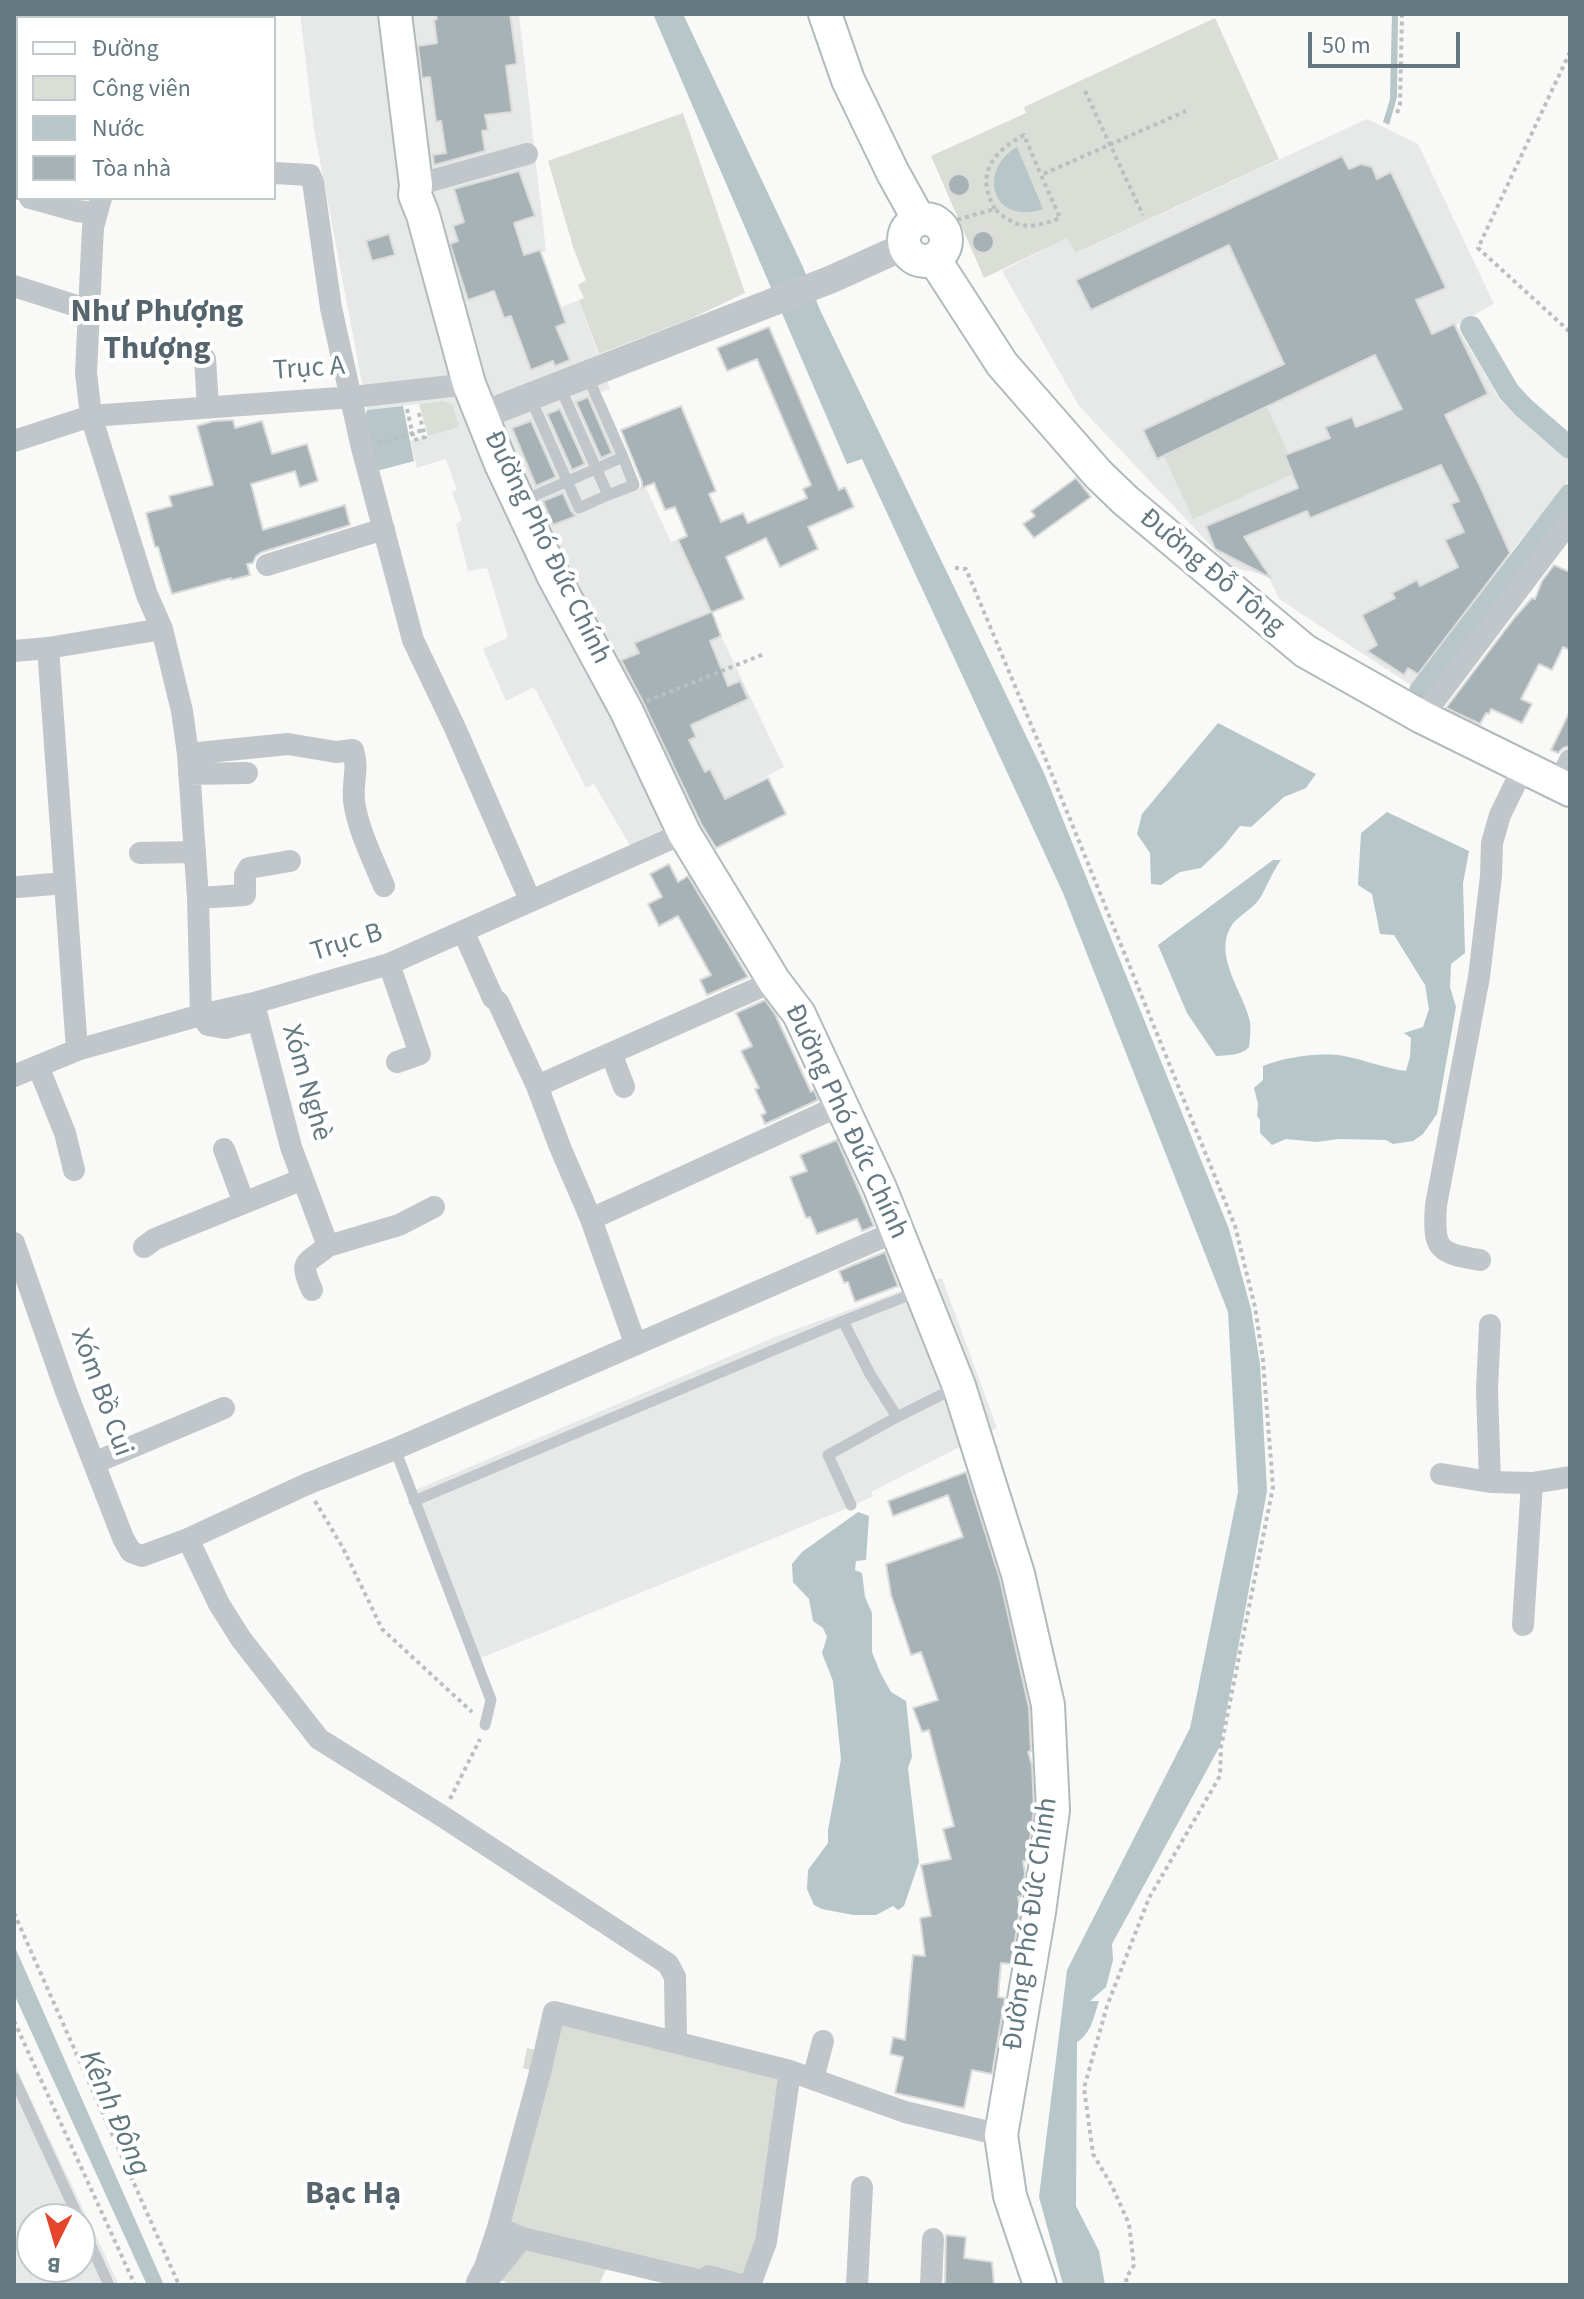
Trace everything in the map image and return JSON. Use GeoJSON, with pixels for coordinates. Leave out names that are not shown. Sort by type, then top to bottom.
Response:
{"type":"FeatureCollection","features":[{"type":"Feature","properties":{"kind":"main road","name":"Đường Phó Đức Chính"},"geometry":{"type":"LineString","coordinates":[[395,14],[415,195],[469,384],[501,464],[554,577],[626,710],[684,833],[774,981],[799,1014],[880,1188],[959,1386],[1018,1574],[1048,1705],[1053,1810],[1001,2135],[1010,2196],[1040,2285]]}},
{"type":"Feature","properties":{"kind":"main road","name":"Đường Đỗ Tông"},"geometry":{"type":"LineString","coordinates":[[825,14],[848,80],[924,237],[963,308],[1002,364],[1098,474],[1305,651],[1422,717],[1523,768],[1566,778]]}},
{"type":"Feature","properties":{"kind":"street"},"geometry":{"type":"LineString","coordinates":[[416,185],[527,154]]}},
{"type":"Feature","properties":{"kind":"street"},"geometry":{"type":"LineString","coordinates":[[276,173],[302,173],[310,175],[313,182],[331,308],[362,448],[413,640],[530,900]]}},
{"type":"Feature","properties":{"kind":"street"},"geometry":{"type":"LineString","coordinates":[[37,200],[77,211],[99,206],[93,227],[86,373],[91,416],[147,595],[162,629],[182,711],[189,764],[198,898],[201,1015]]}},
{"type":"Feature","properties":{"kind":"street"},"geometry":{"type":"LineString","coordinates":[[483,415],[832,279],[924,237]]}},
{"type":"Feature","properties":{"kind":"street"},"geometry":{"type":"LineString","coordinates":[[14,286],[89,310]]}},
{"type":"Feature","properties":{"kind":"street"},"geometry":{"type":"LineString","coordinates":[[205,359],[208,407]]}},
{"type":"Feature","properties":{"kind":"street","name":"Trục A"},"geometry":{"type":"LineString","coordinates":[[14,441],[91,416],[414,392],[469,384]]}},
{"type":"Feature","properties":{"kind":"street"},"geometry":{"type":"LineString","coordinates":[[1422,717],[1570,521]]}},
{"type":"Feature","properties":{"kind":"street"},"geometry":{"type":"LineString","coordinates":[[267,565],[384,529]]}},
{"type":"Feature","properties":{"kind":"street"},"geometry":{"type":"LineString","coordinates":[[14,651],[162,629]]}},
{"type":"Feature","properties":{"kind":"street"},"geometry":{"type":"LineString","coordinates":[[48,648],[77,1050]]}},
{"type":"Feature","properties":{"kind":"street"},"geometry":{"type":"LineString","coordinates":[[189,764],[288,744],[336,752],[353,750],[357,763],[354,800],[358,820],[384,886]]}},
{"type":"Feature","properties":{"kind":"street"},"geometry":{"type":"LineString","coordinates":[[189,764],[247,773]]}},
{"type":"Feature","properties":{"kind":"street"},"geometry":{"type":"LineString","coordinates":[[1480,1260],[1443,1252],[1435,1226],[1436,1205],[1479,977],[1492,843],[1500,815],[1523,768]]}},
{"type":"Feature","properties":{"kind":"street","name":"Trục B"},"geometry":{"type":"LineString","coordinates":[[14,1076],[77,1050],[201,1015],[255,1012],[389,964],[684,833]]}},
{"type":"Feature","properties":{"kind":"street"},"geometry":{"type":"LineString","coordinates":[[140,853],[195,852]]}},
{"type":"Feature","properties":{"kind":"street"},"geometry":{"type":"LineString","coordinates":[[198,898],[245,895],[245,875],[249,868],[290,861]]}},
{"type":"Feature","properties":{"kind":"street"},"geometry":{"type":"LineString","coordinates":[[18,887],[65,883]]}},
{"type":"Feature","properties":{"kind":"street"},"geometry":{"type":"LineString","coordinates":[[463,931],[537,1086],[591,1219],[635,1343]]}},
{"type":"Feature","properties":{"kind":"street"},"geometry":{"type":"LineString","coordinates":[[389,964],[420,1054],[397,1062]]}},
{"type":"Feature","properties":{"kind":"street"},"geometry":{"type":"LineString","coordinates":[[537,1086],[774,981]]}},
{"type":"Feature","properties":{"kind":"street","name":"Xóm Nghè"},"geometry":{"type":"LineString","coordinates":[[255,1012],[291,1147],[328,1246]]}},
{"type":"Feature","properties":{"kind":"street"},"geometry":{"type":"LineString","coordinates":[[611,1053],[624,1087]]}},
{"type":"Feature","properties":{"kind":"street"},"geometry":{"type":"LineString","coordinates":[[38,1066],[65,1133],[74,1170]]}},
{"type":"Feature","properties":{"kind":"street"},"geometry":{"type":"LineString","coordinates":[[591,1219],[841,1105]]}},
{"type":"Feature","properties":{"kind":"street"},"geometry":{"type":"LineString","coordinates":[[224,1149],[244,1203]]}},
{"type":"Feature","properties":{"kind":"street","name":"Xóm Nghè"},"geometry":{"type":"LineString","coordinates":[[144,1247],[155,1239],[303,1179]]}},
{"type":"Feature","properties":{"kind":"street"},"geometry":{"type":"LineString","coordinates":[[312,1290],[305,1266],[328,1246],[399,1225],[434,1207]]}},
{"type":"Feature","properties":{"kind":"street"},"geometry":{"type":"LineString","coordinates":[[676,2041],[675,1977],[668,1964],[319,1739],[241,1639],[219,1604],[188,1539],[307,1484],[395,1449],[897,1231]]}},
{"type":"Feature","properties":{"kind":"street","name":"Xóm Bồ Cui"},"geometry":{"type":"LineString","coordinates":[[14,1243],[67,1394],[131,1552],[142,1556],[188,1539]]}},
{"type":"Feature","properties":{"kind":"street"},"geometry":{"type":"LineString","coordinates":[[1490,1325],[1487,1390],[1490,1482]]}},
{"type":"Feature","properties":{"kind":"street"},"geometry":{"type":"LineString","coordinates":[[94,1463],[224,1408]]}},
{"type":"Feature","properties":{"kind":"street"},"geometry":{"type":"LineString","coordinates":[[1441,1474],[1490,1482],[1532,1483],[1570,1477]]}},
{"type":"Feature","properties":{"kind":"street"},"geometry":{"type":"LineString","coordinates":[[1523,1625],[1532,1483]]}},
{"type":"Feature","properties":{"kind":"street"},"geometry":{"type":"LineString","coordinates":[[478,2285],[498,2228],[554,2012],[790,2071],[905,2112],[1001,2135]]}},
{"type":"Feature","properties":{"kind":"street"},"geometry":{"type":"LineString","coordinates":[[813,2079],[823,2041]]}},
{"type":"Feature","properties":{"kind":"street"},"geometry":{"type":"LineString","coordinates":[[750,2285],[766,2242],[790,2071]]}},
{"type":"Feature","properties":{"kind":"street"},"geometry":{"type":"LineString","coordinates":[[857,2285],[862,2187]]}},
{"type":"Feature","properties":{"kind":"street"},"geometry":{"type":"LineString","coordinates":[[498,2228],[522,2238],[705,2283],[709,2276],[741,2285]]}},
{"type":"Feature","properties":{"kind":"street"},"geometry":{"type":"LineString","coordinates":[[478,2285],[494,2273],[522,2238]]}},
{"type":"Feature","properties":{"kind":"street"},"geometry":{"type":"LineString","coordinates":[[931,2285],[933,2239]]}},
{"type":"Feature","properties":{"kind":"lane"},"geometry":{"type":"LineString","coordinates":[[530,397],[579,508],[634,485],[587,375]]}},
{"type":"Feature","properties":{"kind":"lane"},"geometry":{"type":"LineString","coordinates":[[559,386],[608,495]]}},
{"type":"Feature","properties":{"kind":"lane"},"geometry":{"type":"LineString","coordinates":[[519,502],[623,457]]}},
{"type":"Feature","properties":{"kind":"lane"},"geometry":{"type":"LineString","coordinates":[[414,1501],[921,1291]]}},
{"type":"Feature","properties":{"kind":"lane"},"geometry":{"type":"LineString","coordinates":[[843,1321],[870,1374],[897,1417]]}},
{"type":"Feature","properties":{"kind":"lane"},"geometry":{"type":"LineString","coordinates":[[851,1505],[828,1455],[959,1386]]}},
{"type":"Feature","properties":{"kind":"lane"},"geometry":{"type":"LineString","coordinates":[[395,1449],[491,1700],[485,1725]]}},
{"type":"Feature","properties":{"kind":"lane"},"geometry":{"type":"LineString","coordinates":[[14,2078],[71,2203]]}},
{"type":"Feature","properties":{"kind":"lane"},"geometry":{"type":"LineString","coordinates":[[96,2257],[109,2285]]}},
{"type":"Feature","properties":{"kind":"path"},"geometry":{"type":"LineString","coordinates":[[1397,113],[1400,104],[1402,14]]}},
{"type":"Feature","properties":{"kind":"path"},"geometry":{"type":"LineString","coordinates":[[1570,52],[1478,248],[1570,332]]}},
{"type":"Feature","properties":{"kind":"path"},"geometry":{"type":"LineString","coordinates":[[1085,91],[1143,215]]}},
{"type":"Feature","properties":{"kind":"path"},"geometry":{"type":"LineString","coordinates":[[1041,175],[1186,111]]}},
{"type":"Feature","properties":{"kind":"path"},"geometry":{"type":"LineString","coordinates":[[1024,135],[1060,218],[1037,226],[1018,225],[995,209],[986,191],[987,171],[1006,144],[1024,135]]}},
{"type":"Feature","properties":{"kind":"path"},"geometry":{"type":"LineString","coordinates":[[924,237],[995,209]]}},
{"type":"Feature","properties":{"kind":"path"},"geometry":{"type":"LineString","coordinates":[[377,444],[411,434],[414,440],[425,437],[414,392]]}},
{"type":"Feature","properties":{"kind":"path"},"geometry":{"type":"LineString","coordinates":[[409,420],[419,417]]}},
{"type":"Feature","properties":{"kind":"path"},"geometry":{"type":"LineString","coordinates":[[955,568],[966,569],[1235,1226],[1255,1307],[1263,1360],[1273,1487],[1221,1747],[1220,1776],[1149,1898],[1107,2006],[1084,2088],[1093,2154],[1129,2224],[1134,2265],[1126,2278],[1127,2285]]}},
{"type":"Feature","properties":{"kind":"path"},"geometry":{"type":"LineString","coordinates":[[626,710],[764,654]]}},
{"type":"Feature","properties":{"kind":"path"},"geometry":{"type":"LineString","coordinates":[[307,1484],[343,1548],[382,1629],[485,1725],[442,1816]]}},
{"type":"Feature","properties":{"kind":"path"},"geometry":{"type":"LineString","coordinates":[[14,1913],[179,2285]]}},
{"type":"Feature","properties":{"kind":"path"},"geometry":{"type":"LineString","coordinates":[[14,2021],[135,2285]]}},
{"type":"Feature","properties":{"kind":"shaded area"},"geometry":{"type":"Polygon","coordinates":[[[300,14],[519,14],[546,251],[499,263],[520,322],[579,300],[610,389],[598,393],[638,489],[645,486],[671,542],[678,539],[784,767],[632,849],[594,784],[586,788],[534,687],[506,701],[483,649],[508,637],[487,568],[468,571],[456,524],[462,520],[452,492],[457,490],[446,459],[417,468],[410,441],[458,427],[443,401],[367,410],[314,129],[300,14]]]}},
{"type":"Feature","properties":{"kind":"shaded area"},"geometry":{"type":"Polygon","coordinates":[[[1367,119],[1418,144],[1494,304],[1456,325],[1501,401],[1570,455],[1570,479],[1502,563],[1412,686],[1279,599],[1268,576],[1231,567],[1079,406],[1002,271],[1068,237],[1077,253],[1367,119]]]}},
{"type":"Feature","properties":{"kind":"shaded area"},"geometry":{"type":"Polygon","coordinates":[[[942,1278],[997,1428],[871,1492],[873,1496],[850,1507],[476,1660],[411,1492],[775,1337],[942,1278]]]}},
{"type":"Feature","properties":{"kind":"shaded area"},"geometry":{"type":"Polygon","coordinates":[[[14,2063],[80,2203],[16,2203],[16,2282],[14,2063]]]}},
{"type":"Feature","properties":{"kind":"shaded area"},"geometry":{"type":"Polygon","coordinates":[[[96,2236],[119,2285],[17,2285],[96,2283],[96,2236]]]}},
{"type":"Feature","properties":{"kind":"green space"},"geometry":{"type":"Polygon","coordinates":[[[1215,18],[1279,159],[1076,253],[1067,238],[984,278],[931,156],[1026,113],[1024,107],[1215,18]]]}},
{"type":"Feature","properties":{"kind":"green space"},"geometry":{"type":"Polygon","coordinates":[[[683,113],[745,293],[690,319],[599,354],[579,300],[584,298],[578,285],[586,280],[548,161],[683,113]]]}},
{"type":"Feature","properties":{"kind":"green space"},"geometry":{"type":"Polygon","coordinates":[[[443,401],[453,405],[459,427],[428,436],[419,404],[443,401]]]}},
{"type":"Feature","properties":{"kind":"green space"},"geometry":{"type":"Polygon","coordinates":[[[1267,407],[1297,472],[1193,519],[1164,456],[1267,407]]]}},
{"type":"Feature","properties":{"kind":"green space"},"geometry":{"type":"Polygon","coordinates":[[[554,2012],[790,2071],[750,2285],[610,2259],[599,2285],[509,2285],[485,2267],[540,2073],[523,2068],[527,2048],[546,2052],[554,2012]]]}},
{"type":"Feature","properties":{"kind":"water"},"geometry":{"type":"Polygon","coordinates":[[[653,14],[683,14],[803,267],[820,310],[1044,773],[1229,1229],[1251,1309],[1260,1364],[1267,1491],[1220,1746],[1112,1944],[1113,1960],[1106,1987],[1090,2001],[1099,2001],[1089,2029],[1077,2042],[1076,2206],[1099,2251],[1105,2285],[1063,2285],[1039,2197],[1067,1970],[1190,1728],[1238,1492],[1228,1312],[1063,893],[862,459],[847,464],[653,14]]]}},
{"type":"Feature","properties":{"kind":"water"},"geometry":{"type":"Polygon","coordinates":[[[1392,14],[1398,14],[1397,97],[1389,125],[1383,122],[1390,99],[1392,14]]]}},
{"type":"Feature","properties":{"kind":"water"},"geometry":{"type":"Polygon","coordinates":[[[1017,147],[1043,209],[1026,212],[1012,210],[1002,203],[996,193],[994,182],[997,169],[1004,157],[1017,147]]]}},
{"type":"Feature","properties":{"kind":"water"},"geometry":{"type":"Polygon","coordinates":[[[403,406],[414,461],[373,472],[363,421],[367,410],[403,406]]]}},
{"type":"Feature","properties":{"kind":"water"},"geometry":{"type":"Polygon","coordinates":[[[1218,723],[1316,774],[1306,788],[1284,797],[1251,827],[1240,826],[1201,868],[1180,872],[1161,885],[1151,884],[1150,853],[1137,834],[1142,814],[1218,723]]]}},
{"type":"Feature","properties":{"kind":"water"},"geometry":{"type":"Polygon","coordinates":[[[1387,812],[1469,851],[1463,883],[1465,953],[1451,964],[1450,987],[1456,1007],[1437,1114],[1423,1134],[1413,1141],[1393,1144],[1386,1140],[1317,1142],[1286,1139],[1272,1145],[1260,1133],[1257,1116],[1254,1088],[1263,1080],[1263,1066],[1303,1056],[1335,1055],[1406,1071],[1411,1038],[1404,1033],[1423,1027],[1429,1009],[1425,985],[1394,935],[1380,934],[1372,894],[1358,885],[1361,833],[1387,812]]]}},
{"type":"Feature","properties":{"kind":"water"},"geometry":{"type":"Polygon","coordinates":[[[1273,860],[1281,860],[1260,898],[1233,924],[1226,939],[1228,963],[1250,1022],[1249,1047],[1238,1054],[1216,1056],[1187,1013],[1158,945],[1273,860]]]}},
{"type":"Feature","properties":{"kind":"water"},"geometry":{"type":"Polygon","coordinates":[[[858,1512],[869,1516],[866,1560],[856,1561],[855,1570],[862,1573],[865,1597],[872,1613],[872,1652],[891,1692],[906,1701],[912,1757],[908,1768],[919,1862],[904,1906],[898,1910],[893,1906],[876,1915],[853,1915],[822,1909],[814,1905],[807,1889],[808,1870],[828,1843],[841,1759],[833,1681],[822,1653],[827,1637],[823,1628],[813,1621],[809,1599],[793,1582],[792,1564],[802,1552],[858,1512]]]}},
{"type":"Feature","properties":{"kind":"water"},"geometry":{"type":"Polygon","coordinates":[[[14,1945],[164,2285],[147,2285],[14,1994],[14,1945]]]}},
{"type":"Feature","properties":{"kind":"building"},"geometry":{"type":"Polygon","coordinates":[[[436,14],[510,14],[517,64],[506,66],[512,112],[485,115],[488,130],[482,131],[485,151],[434,165],[433,155],[446,153],[441,121],[436,122],[430,77],[422,78],[418,46],[437,43],[436,14]]]}},
{"type":"Feature","properties":{"kind":"building"},"geometry":{"type":"Polygon","coordinates":[[[1342,156],[1349,169],[1361,164],[1372,167],[1377,179],[1391,172],[1446,288],[1416,300],[1432,334],[1454,324],[1488,394],[1445,415],[1510,553],[1418,674],[1408,668],[1404,675],[1367,651],[1377,645],[1362,615],[1395,598],[1392,593],[1417,580],[1420,586],[1458,567],[1445,540],[1464,532],[1451,504],[1459,501],[1441,465],[1310,518],[1307,511],[1244,537],[1271,578],[1215,549],[1206,526],[1298,488],[1285,455],[1330,438],[1325,427],[1352,417],[1356,427],[1402,409],[1375,355],[1157,459],[1143,430],[1284,364],[1229,245],[1091,310],[1076,280],[1342,156]]]}},
{"type":"Feature","properties":{"kind":"building"},"geometry":{"type":"Polygon","coordinates":[[[519,171],[535,216],[514,223],[524,255],[540,250],[566,323],[556,327],[570,360],[555,366],[553,361],[531,370],[511,316],[504,318],[494,291],[468,300],[450,244],[458,241],[453,226],[464,222],[454,189],[519,171]]]}},
{"type":"Feature","properties":{"kind":"building"},"geometry":{"type":"Polygon","coordinates":[[[959,174],[967,177],[970,185],[967,193],[959,196],[951,193],[948,185],[951,177],[959,174]]]}},
{"type":"Feature","properties":{"kind":"building"},"geometry":{"type":"Polygon","coordinates":[[[983,231],[991,234],[994,242],[991,250],[983,253],[975,250],[972,242],[975,234],[983,231]]]}},
{"type":"Feature","properties":{"kind":"building"},"geometry":{"type":"Polygon","coordinates":[[[389,234],[395,255],[372,261],[366,241],[389,234]]]}},
{"type":"Feature","properties":{"kind":"building"},"geometry":{"type":"Polygon","coordinates":[[[769,327],[839,490],[845,487],[854,507],[808,527],[818,549],[780,567],[766,538],[726,557],[744,599],[712,612],[721,636],[710,641],[728,686],[740,681],[748,699],[691,725],[696,737],[689,740],[705,772],[710,769],[725,799],[768,778],[786,814],[716,848],[701,824],[621,660],[639,653],[634,643],[711,612],[678,540],[687,536],[675,507],[665,510],[654,483],[642,488],[621,430],[681,406],[716,491],[709,494],[721,522],[743,513],[748,523],[807,498],[803,489],[811,485],[757,359],[727,371],[717,348],[769,327]]]}},
{"type":"Feature","properties":{"kind":"building"},"geometry":{"type":"Polygon","coordinates":[[[588,397],[612,453],[601,458],[576,402],[588,397]]]}},
{"type":"Feature","properties":{"kind":"building"},"geometry":{"type":"Polygon","coordinates":[[[560,409],[585,464],[572,470],[547,414],[560,409]]]}},
{"type":"Feature","properties":{"kind":"building"},"geometry":{"type":"Polygon","coordinates":[[[233,420],[235,428],[262,421],[272,454],[307,444],[318,481],[300,487],[295,471],[251,484],[263,530],[345,505],[350,525],[262,552],[253,563],[247,564],[250,575],[172,594],[146,513],[172,506],[169,496],[213,485],[197,426],[233,420]]]}},
{"type":"Feature","properties":{"kind":"building"},"geometry":{"type":"Polygon","coordinates":[[[531,421],[556,477],[536,486],[512,428],[531,421]]]}},
{"type":"Feature","properties":{"kind":"building"},"geometry":{"type":"Polygon","coordinates":[[[1076,478],[1091,497],[1034,538],[1023,524],[1035,516],[1031,511],[1076,478]]]}},
{"type":"Feature","properties":{"kind":"building"},"geometry":{"type":"Polygon","coordinates":[[[563,493],[576,516],[553,525],[543,501],[563,493]]]}},
{"type":"Feature","properties":{"kind":"building"},"geometry":{"type":"Polygon","coordinates":[[[1554,565],[1570,572],[1570,650],[1563,647],[1552,670],[1539,664],[1521,699],[1532,704],[1522,723],[1491,709],[1480,724],[1446,708],[1515,617],[1532,598],[1535,599],[1542,581],[1554,565]]]}},
{"type":"Feature","properties":{"kind":"building"},"geometry":{"type":"Polygon","coordinates":[[[1570,711],[1570,746],[1558,753],[1551,750],[1570,711]]]}},
{"type":"Feature","properties":{"kind":"building"},"geometry":{"type":"Polygon","coordinates":[[[669,864],[678,882],[688,876],[748,977],[707,995],[700,980],[711,975],[678,916],[659,926],[648,904],[662,897],[650,874],[669,864]]]}},
{"type":"Feature","properties":{"kind":"building"},"geometry":{"type":"Polygon","coordinates":[[[765,1000],[775,1014],[811,1092],[814,1090],[818,1100],[765,1124],[761,1115],[766,1113],[755,1089],[759,1088],[741,1051],[752,1046],[736,1013],[765,1000]]]}},
{"type":"Feature","properties":{"kind":"building"},"geometry":{"type":"Polygon","coordinates":[[[837,1140],[874,1226],[862,1231],[857,1219],[817,1234],[810,1217],[806,1218],[790,1177],[807,1171],[800,1155],[837,1140]]]}},
{"type":"Feature","properties":{"kind":"building"},"geometry":{"type":"Polygon","coordinates":[[[885,1252],[898,1286],[855,1302],[848,1282],[844,1283],[839,1271],[885,1252]]]}},
{"type":"Feature","properties":{"kind":"building"},"geometry":{"type":"Polygon","coordinates":[[[966,1472],[1000,1579],[1029,1708],[1031,1751],[1028,1752],[1032,1765],[1034,1809],[1027,1861],[1023,1861],[1025,1873],[1022,1896],[1018,1897],[1020,1910],[1011,1964],[1001,1963],[998,1997],[1005,1998],[992,2074],[972,2070],[964,2108],[895,2093],[903,2057],[890,2054],[893,2037],[905,2040],[913,1955],[925,1956],[920,1918],[931,1916],[921,1865],[951,1859],[943,1829],[954,1826],[929,1730],[922,1732],[913,1708],[938,1700],[921,1652],[911,1655],[891,1595],[886,1564],[963,1537],[948,1495],[893,1516],[888,1501],[966,1472]]]}},
{"type":"Feature","properties":{"kind":"building"},"geometry":{"type":"Polygon","coordinates":[[[946,2235],[966,2237],[964,2258],[992,2262],[994,2285],[945,2285],[946,2235]]]}},
{"type":"Feature","properties":{"kind":"waterway"},"geometry":{"type":"LineString","coordinates":[[1471,327],[1509,392],[1570,448]]}},
{"type":"Feature","properties":{"kind":"waterway"},"geometry":{"type":"LineString","coordinates":[[1420,691],[1570,495]]}},
{"type":"Feature","properties":{"kind":"district","name":"Như Phượng Thượng"},"geometry":{"type":"Point","coordinates":[157,332]}},
{"type":"Feature","properties":{"kind":"district","name":"Bạc Hạ"},"geometry":{"type":"Point","coordinates":[353,2196]}},
{"type":"Feature","properties":{"kind":"water label","name":"Kênh Đông"},"geometry":{"type":"Point","coordinates":[113,2114]}}]}
